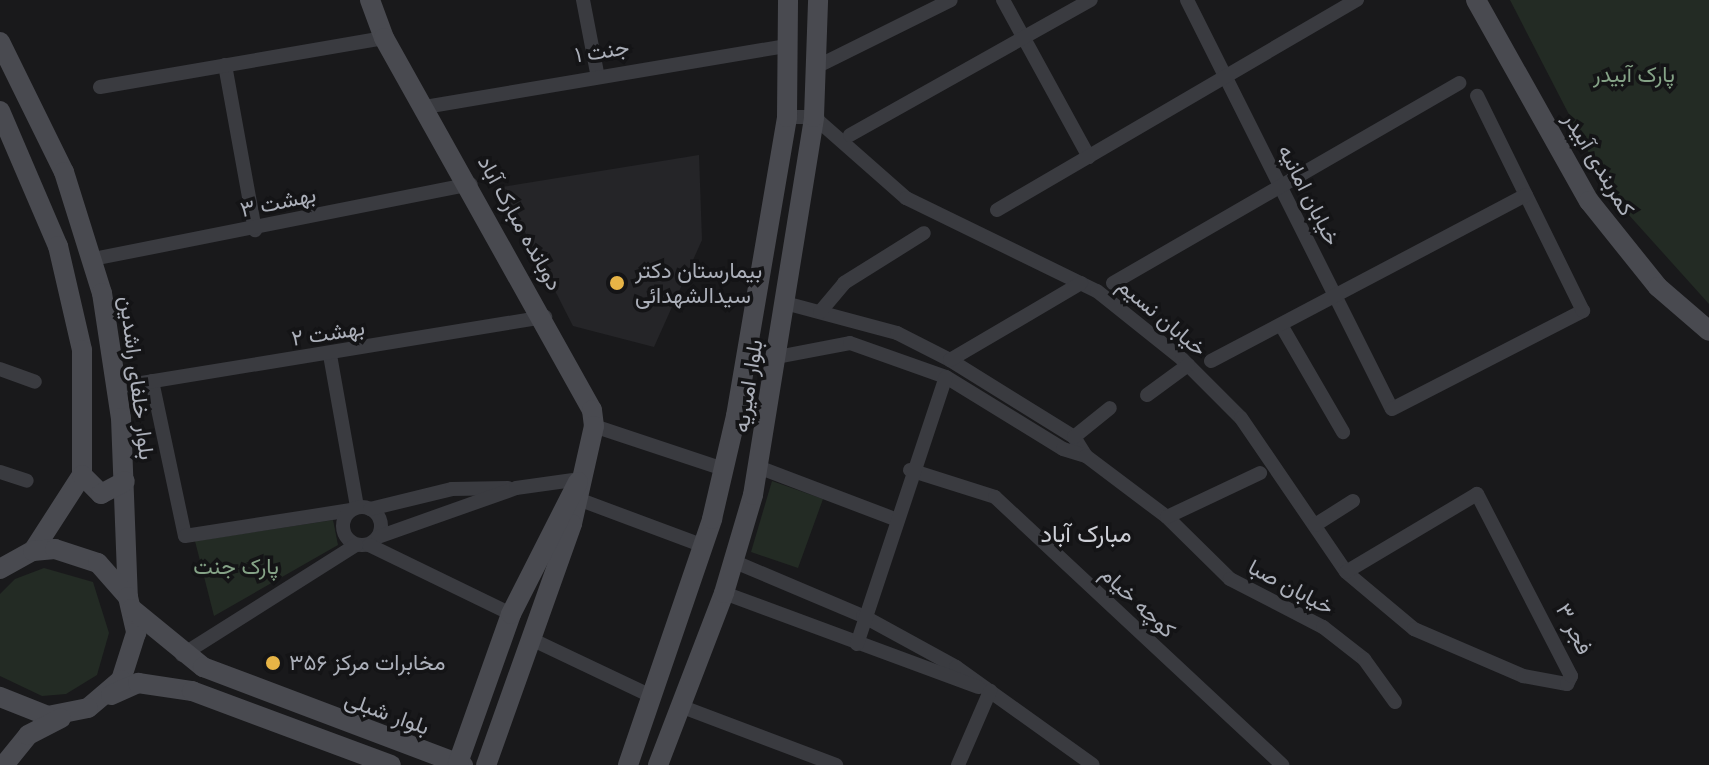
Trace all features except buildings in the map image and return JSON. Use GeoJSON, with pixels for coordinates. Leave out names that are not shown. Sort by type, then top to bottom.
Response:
{"type":"FeatureCollection","features":[{"type":"Feature","properties":{"kind":"street","name":"دوبانده مبارک آباد"},"geometry":{"type":"LineString","coordinates":[[370,0],[384,38],[545,317],[594,426]]}},
{"type":"Feature","properties":{"kind":"street"},"geometry":{"type":"LineString","coordinates":[[583,0],[597,73]]}},
{"type":"Feature","properties":{"kind":"street","name":"بلوار امیریه"},"geometry":{"type":"LineString","coordinates":[[628,765],[704,546],[736,416],[787,117],[788,0]]}},
{"type":"Feature","properties":{"kind":"street","name":"بلوار امیریه"},"geometry":{"type":"LineString","coordinates":[[658,765],[735,562],[758,467],[814,117],[818,0]]}},
{"type":"Feature","properties":{"kind":"street"},"geometry":{"type":"LineString","coordinates":[[818,66],[951,0]]}},
{"type":"Feature","properties":{"kind":"street"},"geometry":{"type":"LineString","coordinates":[[1003,0],[1026,34],[1089,157]]}},
{"type":"Feature","properties":{"kind":"street"},"geometry":{"type":"LineString","coordinates":[[850,135],[1091,0]]}},
{"type":"Feature","properties":{"kind":"street","name":"خیابان امانیه"},"geometry":{"type":"LineString","coordinates":[[1187,0],[1392,409],[1583,311],[1526,195]]}},
{"type":"Feature","properties":{"kind":"street"},"geometry":{"type":"LineString","coordinates":[[997,210],[1357,0]]}},
{"type":"Feature","properties":{"kind":"street","name":"کمربندی آبیدر"},"geometry":{"type":"LineString","coordinates":[[1476,0],[1589,201],[1658,287],[1709,331]]}},
{"type":"Feature","properties":{"kind":"street"},"geometry":{"type":"LineString","coordinates":[[100,87],[384,38]]}},
{"type":"Feature","properties":{"kind":"street","name":"بلوار خلفای راشدین"},"geometry":{"type":"LineString","coordinates":[[0,42],[64,172],[93,259],[117,387],[125,481],[132,658],[103,698]]}},
{"type":"Feature","properties":{"kind":"street","name":"جنت ۱"},"geometry":{"type":"LineString","coordinates":[[425,107],[597,73],[787,46]]}},
{"type":"Feature","properties":{"kind":"street"},"geometry":{"type":"LineString","coordinates":[[225,65],[255,230]]}},
{"type":"Feature","properties":{"kind":"street"},"geometry":{"type":"LineString","coordinates":[[1113,283],[1278,183],[1459,83]]}},
{"type":"Feature","properties":{"kind":"street"},"geometry":{"type":"LineString","coordinates":[[1211,361],[1526,195],[1477,96]]}},
{"type":"Feature","properties":{"kind":"street"},"geometry":{"type":"LineString","coordinates":[[0,111],[37,187],[72,302],[82,350],[82,475],[33,551],[3,564]]}},
{"type":"Feature","properties":{"kind":"street"},"geometry":{"type":"LineString","coordinates":[[787,117],[814,117]]}},
{"type":"Feature","properties":{"kind":"street","name":"خیابان نسیم"},"geometry":{"type":"LineString","coordinates":[[814,117],[906,198],[1081,283],[1188,365],[1241,418],[1346,572],[1414,629]]}},
{"type":"Feature","properties":{"kind":"street","name":"بهشت ۳"},"geometry":{"type":"LineString","coordinates":[[93,259],[255,230],[471,184]]}},
{"type":"Feature","properties":{"kind":"street"},"geometry":{"type":"LineString","coordinates":[[820,312],[844,283],[924,233]]}},
{"type":"Feature","properties":{"kind":"street"},"geometry":{"type":"LineString","coordinates":[[950,360],[1081,283]]}},
{"type":"Feature","properties":{"kind":"street","name":"خیابان صبا"},"geometry":{"type":"LineString","coordinates":[[785,303],[897,333],[950,360],[1074,437],[1086,456]]}},
{"type":"Feature","properties":{"kind":"street","name":"بهشت ۲"},"geometry":{"type":"LineString","coordinates":[[117,387],[330,355],[545,317]]}},
{"type":"Feature","properties":{"kind":"street"},"geometry":{"type":"LineString","coordinates":[[1281,325],[1343,432]]}},
{"type":"Feature","properties":{"kind":"street","name":"خیابان صبا"},"geometry":{"type":"LineString","coordinates":[[777,357],[850,343],[946,377],[1063,449],[1086,456],[1167,517],[1230,579],[1323,627],[1364,659],[1395,702]]}},
{"type":"Feature","properties":{"kind":"street"},"geometry":{"type":"LineString","coordinates":[[330,355],[359,508]]}},
{"type":"Feature","properties":{"kind":"street"},"geometry":{"type":"LineString","coordinates":[[1147,395],[1188,365]]}},
{"type":"Feature","properties":{"kind":"street"},"geometry":{"type":"LineString","coordinates":[[0,369],[35,382]]}},
{"type":"Feature","properties":{"kind":"street"},"geometry":{"type":"LineString","coordinates":[[857,644],[863,616],[910,470],[946,377]]}},
{"type":"Feature","properties":{"kind":"street"},"geometry":{"type":"LineString","coordinates":[[152,381],[185,536],[359,508],[452,489],[579,489],[704,546]]}},
{"type":"Feature","properties":{"kind":"street"},"geometry":{"type":"LineString","coordinates":[[1074,437],[1110,408]]}},
{"type":"Feature","properties":{"kind":"street"},"geometry":{"type":"LineString","coordinates":[[736,416],[767,421]]}},
{"type":"Feature","properties":{"kind":"street"},"geometry":{"type":"LineString","coordinates":[[486,765],[531,639],[579,489],[594,426],[723,469]]}},
{"type":"Feature","properties":{"kind":"street"},"geometry":{"type":"LineString","coordinates":[[758,467],[895,519]]}},
{"type":"Feature","properties":{"kind":"street","name":"کوچه خیام"},"geometry":{"type":"LineString","coordinates":[[910,470],[995,497],[1282,765]]}},
{"type":"Feature","properties":{"kind":"street"},"geometry":{"type":"LineString","coordinates":[[0,472],[27,481]]}},
{"type":"Feature","properties":{"kind":"street"},"geometry":{"type":"LineString","coordinates":[[1167,517],[1260,473]]}},
{"type":"Feature","properties":{"kind":"street"},"geometry":{"type":"LineString","coordinates":[[82,475],[101,494],[125,481]]}},
{"type":"Feature","properties":{"kind":"street"},"geometry":{"type":"LineString","coordinates":[[182,655],[368,542],[516,488]]}},
{"type":"Feature","properties":{"kind":"street"},"geometry":{"type":"LineString","coordinates":[[461,764],[511,614],[559,508],[579,489]]}},
{"type":"Feature","properties":{"kind":"street","name":"فجر ۳"},"geometry":{"type":"LineString","coordinates":[[1346,572],[1477,494],[1571,676],[1567,684],[1523,676],[1414,629]]}},
{"type":"Feature","properties":{"kind":"street"},"geometry":{"type":"LineString","coordinates":[[1315,525],[1353,501]]}},
{"type":"Feature","properties":{"kind":"street"},"geometry":{"type":"LineString","coordinates":[[359,508],[342,526],[511,614]]}},
{"type":"Feature","properties":{"kind":"street"},"geometry":{"type":"LineString","coordinates":[[359,508],[379,518],[368,542]]}},
{"type":"Feature","properties":{"kind":"street","name":"بلوار شبلی"},"geometry":{"type":"LineString","coordinates":[[33,551],[55,549],[98,563],[130,603],[182,655],[461,764]]}},
{"type":"Feature","properties":{"kind":"street"},"geometry":{"type":"LineString","coordinates":[[735,562],[863,616],[990,691],[1093,765]]}},
{"type":"Feature","properties":{"kind":"street"},"geometry":{"type":"LineString","coordinates":[[724,593],[990,691]]}},
{"type":"Feature","properties":{"kind":"street"},"geometry":{"type":"LineString","coordinates":[[531,639],[653,697]]}},
{"type":"Feature","properties":{"kind":"street"},"geometry":{"type":"LineString","coordinates":[[4,765],[28,735],[138,683],[192,691],[391,765]]}},
{"type":"Feature","properties":{"kind":"street"},"geometry":{"type":"LineString","coordinates":[[958,765],[990,691]]}},
{"type":"Feature","properties":{"kind":"street"},"geometry":{"type":"LineString","coordinates":[[0,697],[26,712],[70,714]]}},
{"type":"Feature","properties":{"kind":"street"},"geometry":{"type":"LineString","coordinates":[[680,706],[836,765]]}},
{"type":"Feature","properties":{"kind":"shaded area","name":"بیمارستان دکتر سیدالشهدائی"},"geometry":{"type":"Polygon","coordinates":[[[699,155],[702,240],[654,347],[573,326],[502,187],[699,155]]]}},
{"type":"Feature","properties":{"kind":"green space","name":"پارک آبیدر"},"geometry":{"type":"Polygon","coordinates":[[[1510,0],[1709,0],[1709,304],[1610,194],[1510,0]]]}},
{"type":"Feature","properties":{"kind":"green space"},"geometry":{"type":"Polygon","coordinates":[[[772,481],[823,499],[798,568],[751,552],[772,481]]]}},
{"type":"Feature","properties":{"kind":"green space","name":"پارک جنت"},"geometry":{"type":"Polygon","coordinates":[[[333,520],[338,545],[214,616],[195,541],[333,520]]]}},
{"type":"Feature","properties":{"kind":"green space"},"geometry":{"type":"Polygon","coordinates":[[[44,568],[93,582],[109,633],[97,675],[66,694],[42,696],[0,676],[0,594],[15,579],[44,568]]]}},
{"type":"Feature","properties":{"kind":"place","name":"بیمارستان دکتر سیدالشهدائی"},"geometry":{"type":"Point","coordinates":[617,283]}},
{"type":"Feature","properties":{"kind":"place","name":"مخابرات مرکز ۳۵۶"},"geometry":{"type":"Point","coordinates":[273,663]}},
{"type":"Feature","properties":{"kind":"district","name":"مبارک آباد"},"geometry":{"type":"Point","coordinates":[1086,534]}}]}
